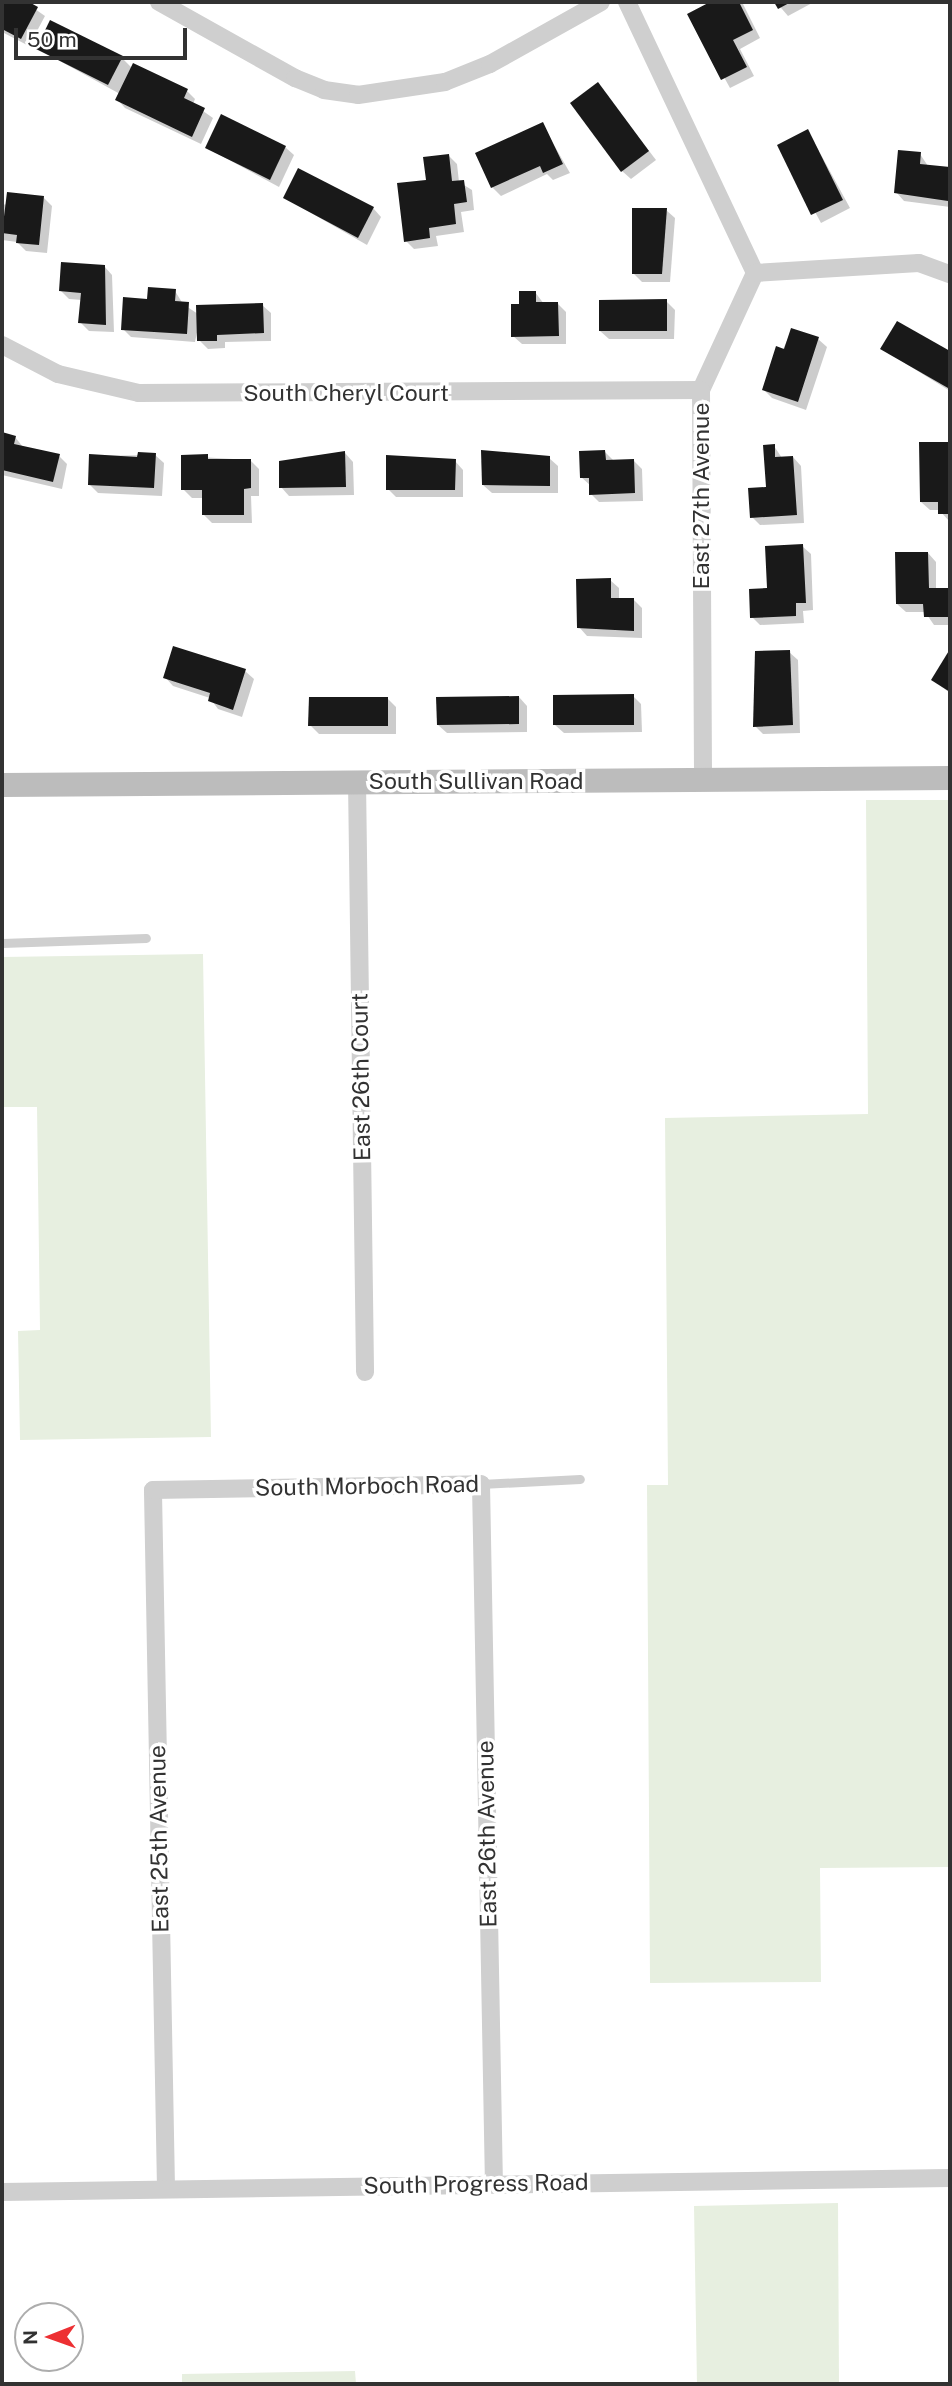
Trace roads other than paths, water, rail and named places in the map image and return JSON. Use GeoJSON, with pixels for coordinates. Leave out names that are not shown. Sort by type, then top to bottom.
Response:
{"type":"FeatureCollection","features":[{"type":"Feature","properties":{"kind":"main road","name":"South Sullivan Road"},"geometry":{"type":"LineString","coordinates":[[2,785],[950,778]]}},
{"type":"Feature","properties":{"kind":"street"},"geometry":{"type":"LineString","coordinates":[[159,2],[295,78],[324,90],[358,94],[445,82],[491,64],[601,2]]}},
{"type":"Feature","properties":{"kind":"street"},"geometry":{"type":"LineString","coordinates":[[627,2],[755,273],[919,263],[950,274]]}},
{"type":"Feature","properties":{"kind":"street","name":"East 27th Avenue"},"geometry":{"type":"LineString","coordinates":[[704,779],[701,390],[755,273]]}},
{"type":"Feature","properties":{"kind":"street","name":"South Cheryl Court"},"geometry":{"type":"LineString","coordinates":[[2,345],[58,374],[139,393],[701,390]]}},
{"type":"Feature","properties":{"kind":"street","name":"East 26th Court"},"geometry":{"type":"LineString","coordinates":[[357,781],[365,1372]]}},
{"type":"Feature","properties":{"kind":"street","name":"South Morboch Road"},"geometry":{"type":"LineString","coordinates":[[153,1490],[481,1484]]}},
{"type":"Feature","properties":{"kind":"street","name":"East 26th Avenue"},"geometry":{"type":"LineString","coordinates":[[481,1484],[494,2183]]}},
{"type":"Feature","properties":{"kind":"street","name":"East 25th Avenue"},"geometry":{"type":"LineString","coordinates":[[153,1490],[166,2188]]}},
{"type":"Feature","properties":{"kind":"street","name":"South Progress Road"},"geometry":{"type":"LineString","coordinates":[[2,2192],[950,2178]]}},
{"type":"Feature","properties":{"kind":"lane"},"geometry":{"type":"LineString","coordinates":[[2,943],[146,938]]}},
{"type":"Feature","properties":{"kind":"lane","name":"South Morboch Road"},"geometry":{"type":"LineString","coordinates":[[481,1484],[580,1479]]}}]}
